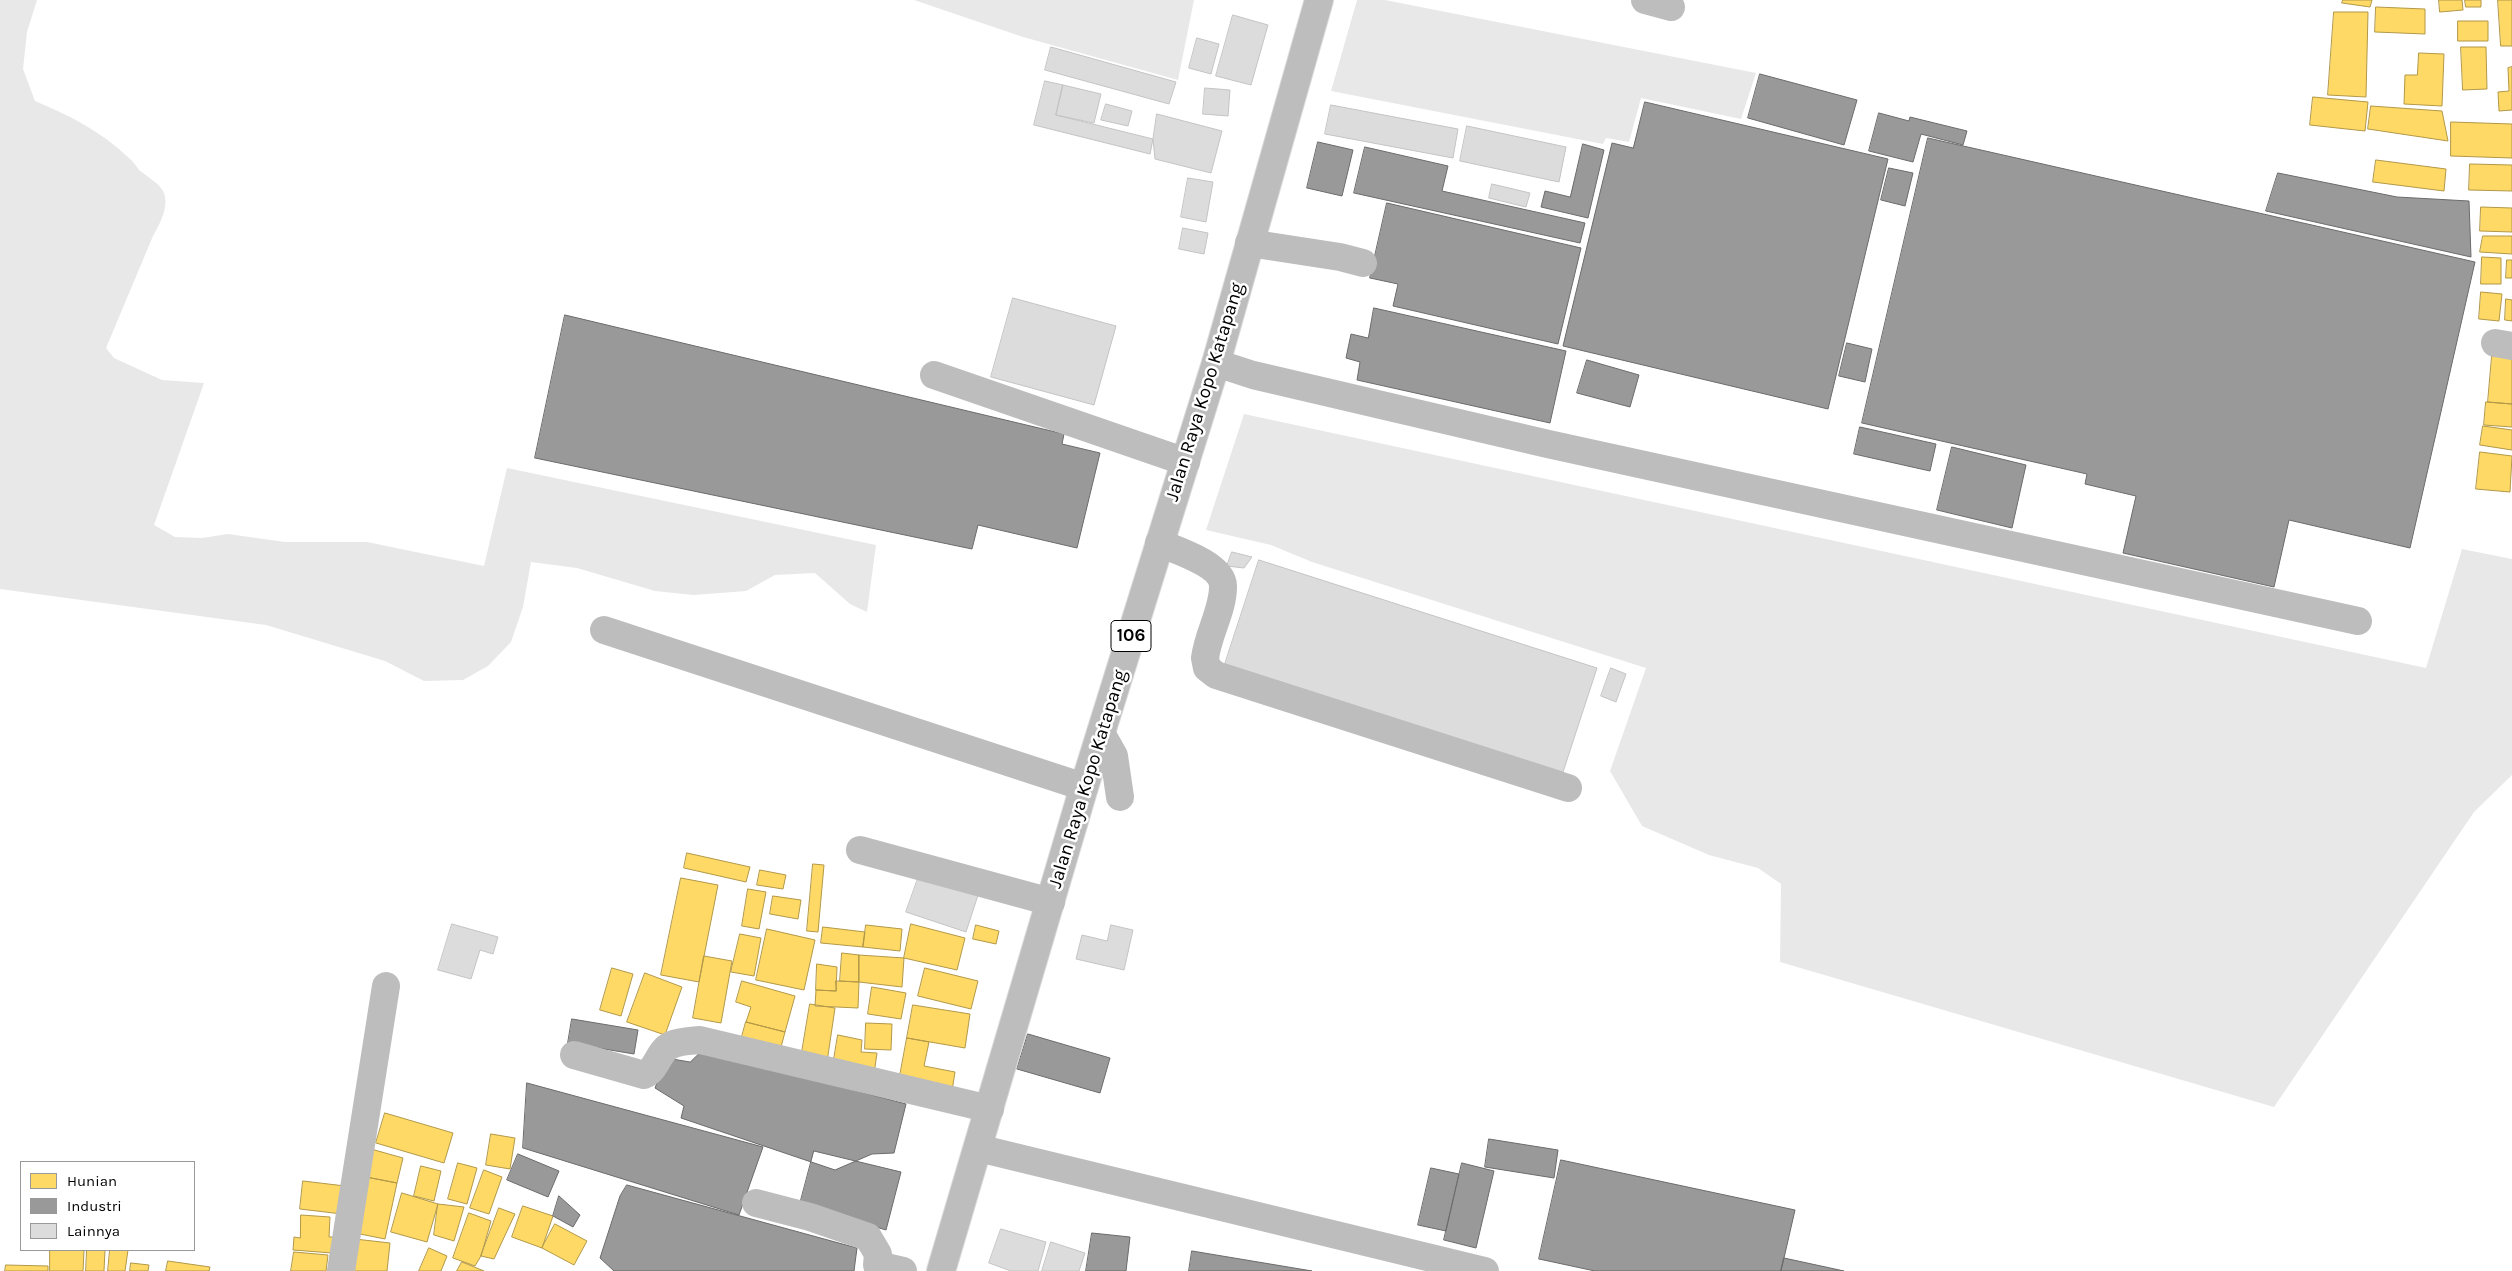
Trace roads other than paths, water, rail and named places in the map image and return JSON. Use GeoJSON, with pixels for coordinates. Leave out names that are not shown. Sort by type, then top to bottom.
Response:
{"type":"FeatureCollection","features":[{"type":"Feature","properties":{"kind":"main road","name":"Jalan Raya Kopo Katapang"},"geometry":{"type":"LineString","coordinates":[[942,1271],[1052,902],[1084,787],[1216,363],[1320,0]]}},
{"type":"Feature","properties":{"kind":"main road"},"geometry":{"type":"LineString","coordinates":[[1249,243],[1340,257],[1363,263]]}},
{"type":"Feature","properties":{"kind":"main road"},"geometry":{"type":"LineString","coordinates":[[1216,363],[1253,376],[1538,442],[2358,622]]}},
{"type":"Feature","properties":{"kind":"main road"},"geometry":{"type":"LineString","coordinates":[[934,376],[1130,445],[1186,462]]}},
{"type":"Feature","properties":{"kind":"main road"},"geometry":{"type":"LineString","coordinates":[[1159,543],[1196,558],[1218,573],[1222,580],[1222,595],[1205,658],[1207,668],[1216,675],[1568,788]]}},
{"type":"Feature","properties":{"kind":"main road"},"geometry":{"type":"LineString","coordinates":[[604,630],[1084,787]]}},
{"type":"Feature","properties":{"kind":"main road"},"geometry":{"type":"LineString","coordinates":[[1101,733],[1114,756],[1120,796]]}},
{"type":"Feature","properties":{"kind":"main road"},"geometry":{"type":"LineString","coordinates":[[860,850],[1052,902]]}},
{"type":"Feature","properties":{"kind":"main road"},"geometry":{"type":"LineString","coordinates":[[341,1271],[386,986]]}},
{"type":"Feature","properties":{"kind":"main road"},"geometry":{"type":"LineString","coordinates":[[574,1055],[644,1075],[650,1072],[662,1052],[670,1045],[700,1040],[990,1109]]}},
{"type":"Feature","properties":{"kind":"main road"},"geometry":{"type":"LineString","coordinates":[[978,1148],[1485,1271]]}},
{"type":"Feature","properties":{"kind":"main road"},"geometry":{"type":"LineString","coordinates":[[756,1203],[810,1217],[868,1237],[878,1254],[876,1268],[903,1271]]}}]}
